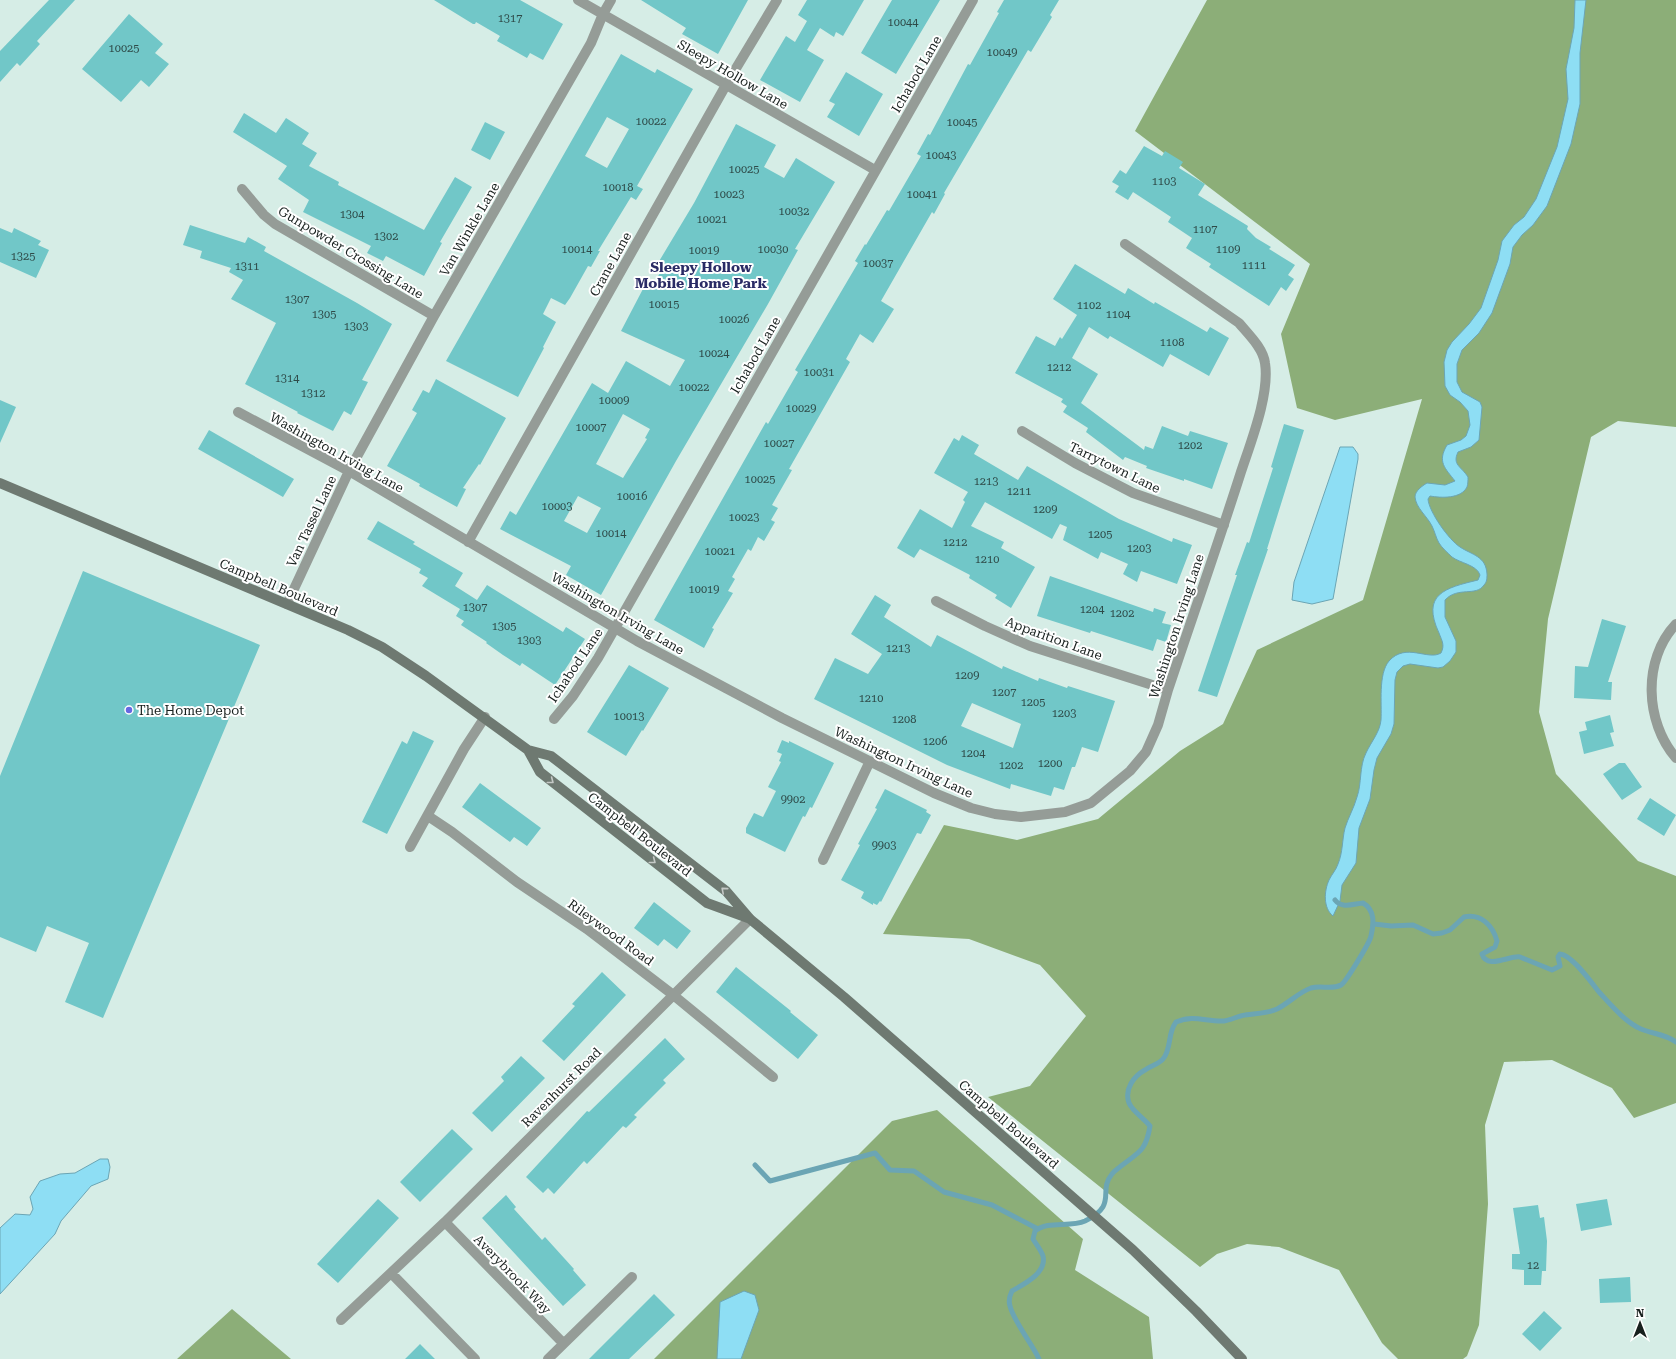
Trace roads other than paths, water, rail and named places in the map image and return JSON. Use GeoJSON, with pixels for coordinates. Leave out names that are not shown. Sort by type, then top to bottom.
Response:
{"type":"FeatureCollection","features":[{"type":"Feature","properties":{"kind":"street","name":"Sleepy Hollow Lane"},"geometry":{"type":"LineString","coordinates":[[578,0],[875,170]]}},
{"type":"Feature","properties":{"kind":"street","name":"Van Winkle Lane"},"geometry":{"type":"LineString","coordinates":[[349,471],[434,316],[591,43],[603,14],[611,0]]}},
{"type":"Feature","properties":{"kind":"street","name":"Crane Lane"},"geometry":{"type":"LineString","coordinates":[[468,542],[726,85],[777,0]]}},
{"type":"Feature","properties":{"kind":"street","name":"Ichabod Lane"},"geometry":{"type":"LineString","coordinates":[[554,719],[573,696],[616,628],[973,0]]}},
{"type":"Feature","properties":{"kind":"street","name":"Gunpowder Crossing Lane"},"geometry":{"type":"LineString","coordinates":[[242,189],[264,215],[275,224],[434,316]]}},
{"type":"Feature","properties":{"kind":"street","name":"Washington Irving Lane"},"geometry":{"type":"LineString","coordinates":[[238,412],[349,471],[637,641],[782,718],[934,793],[971,808],[995,814],[1021,817],[1065,812],[1091,803],[1130,771],[1146,752],[1158,725],[1168,690],[1224,525],[1257,419],[1266,375],[1265,361],[1253,338],[1239,323],[1125,244]]}},
{"type":"Feature","properties":{"kind":"street","name":"Tarrytown Lane"},"geometry":{"type":"LineString","coordinates":[[1022,431],[1075,463],[1133,493],[1224,525]]}},
{"type":"Feature","properties":{"kind":"street","name":"Van Tassel Lane"},"geometry":{"type":"LineString","coordinates":[[287,604],[349,471]]}},
{"type":"Feature","properties":{"kind":"street","name":"Campbell Boulevard"},"geometry":{"type":"LineString","coordinates":[[0,483],[348,630],[382,647],[426,676],[485,717],[528,750],[552,756],[726,891],[750,919],[844,997],[1133,1250],[1191,1306],[1242,1359]]}},
{"type":"Feature","properties":{"kind":"street","name":"Apparition Lane"},"geometry":{"type":"LineString","coordinates":[[936,601],[985,626],[1030,646],[1168,690]]}},
{"type":"Feature","properties":{"kind":"street"},"geometry":{"type":"LineString","coordinates":[[1676,624],[1662,644],[1656,662],[1651,686],[1653,710],[1659,733],[1676,758]]}},
{"type":"Feature","properties":{"kind":"street"},"geometry":{"type":"LineString","coordinates":[[410,847],[464,749],[485,717]]}},
{"type":"Feature","properties":{"kind":"street","name":"Campbell Boulevard"},"geometry":{"type":"LineString","coordinates":[[528,750],[540,772],[707,903],[750,919]]}},
{"type":"Feature","properties":{"kind":"street"},"geometry":{"type":"LineString","coordinates":[[823,860],[870,761]]}},
{"type":"Feature","properties":{"kind":"street","name":"Rileywood Road"},"geometry":{"type":"LineString","coordinates":[[428,816],[452,832],[517,882],[587,929],[672,994],[773,1078]]}},
{"type":"Feature","properties":{"kind":"street","name":"Ravenhurst Road"},"geometry":{"type":"LineString","coordinates":[[341,1320],[444,1222],[672,994],[750,919]]}},
{"type":"Feature","properties":{"kind":"street","name":"Averybrook Way"},"geometry":{"type":"LineString","coordinates":[[444,1222],[564,1343]]}},
{"type":"Feature","properties":{"kind":"street"},"geometry":{"type":"LineString","coordinates":[[391,1273],[475,1359]]}},
{"type":"Feature","properties":{"kind":"street"},"geometry":{"type":"LineString","coordinates":[[548,1359],[632,1277]]}},
{"type":"Feature","properties":{"kind":"water"},"geometry":{"type":"Polygon","coordinates":[[[1575,0],[1586,0],[1580,53],[1580,104],[1571,144],[1547,206],[1533,225],[1522,235],[1513,247],[1510,264],[1492,313],[1479,333],[1462,350],[1457,364],[1457,382],[1462,392],[1480,402],[1482,407],[1479,440],[1471,447],[1458,452],[1456,456],[1458,465],[1468,477],[1467,487],[1456,496],[1430,496],[1428,499],[1432,511],[1450,538],[1460,547],[1478,557],[1484,563],[1487,574],[1486,581],[1481,589],[1455,593],[1445,600],[1445,617],[1456,641],[1456,652],[1450,661],[1443,667],[1438,668],[1410,664],[1403,666],[1397,672],[1395,680],[1394,724],[1391,734],[1377,758],[1370,799],[1359,828],[1356,863],[1342,885],[1340,901],[1333,916],[1327,909],[1325,899],[1326,889],[1329,880],[1340,860],[1345,828],[1359,792],[1361,769],[1364,758],[1380,724],[1383,673],[1389,661],[1402,653],[1409,652],[1436,655],[1441,653],[1443,643],[1434,620],[1433,609],[1435,601],[1439,595],[1446,590],[1478,580],[1480,575],[1472,566],[1455,559],[1442,547],[1430,522],[1417,505],[1415,495],[1419,489],[1427,483],[1445,485],[1455,481],[1445,468],[1442,460],[1444,451],[1447,445],[1461,440],[1466,436],[1470,425],[1468,411],[1460,402],[1450,395],[1445,386],[1444,362],[1447,350],[1452,342],[1469,324],[1481,308],[1498,260],[1502,241],[1514,225],[1524,217],[1536,199],[1557,147],[1568,99],[1566,69],[1574,28],[1575,0]]]}},
{"type":"Feature","properties":{"kind":"water"},"geometry":{"type":"Polygon","coordinates":[[[1340,447],[1353,447],[1358,454],[1358,459],[1333,599],[1312,604],[1292,600],[1294,582],[1340,447]]]}},
{"type":"Feature","properties":{"kind":"water"},"geometry":{"type":"Polygon","coordinates":[[[100,1159],[108,1159],[110,1167],[108,1179],[91,1186],[61,1221],[55,1234],[0,1294],[0,1228],[15,1214],[30,1215],[33,1209],[30,1197],[40,1181],[60,1174],[75,1173],[100,1159]]]}},
{"type":"Feature","properties":{"kind":"water"},"geometry":{"type":"Polygon","coordinates":[[[744,1291],[755,1295],[759,1310],[741,1359],[717,1359],[720,1302],[744,1291]]]}},
{"type":"Feature","properties":{"kind":"waterway"},"geometry":{"type":"LineString","coordinates":[[1039,1359],[1015,1318],[1009,1302],[1012,1291],[1034,1277],[1042,1268],[1043,1256],[1033,1239],[1035,1231],[1046,1226],[1079,1223],[1095,1215],[1105,1203],[1106,1187],[1112,1174],[1137,1154],[1144,1146],[1150,1126],[1129,1103],[1129,1088],[1137,1076],[1159,1062],[1166,1055],[1171,1031],[1176,1022],[1194,1018],[1224,1021],[1242,1016],[1269,1012],[1281,1007],[1302,992],[1311,988],[1334,987],[1341,985],[1344,982],[1358,962],[1370,940],[1373,917],[1370,909],[1363,903],[1344,905],[1335,900]]}},
{"type":"Feature","properties":{"kind":"waterway"},"geometry":{"type":"LineString","coordinates":[[1374,924],[1391,926],[1413,925],[1433,934],[1450,930],[1464,917],[1476,917],[1485,922],[1493,930],[1497,941],[1495,947],[1482,954],[1485,959],[1489,961],[1499,961],[1520,957],[1552,970],[1560,966],[1558,957],[1560,954],[1565,956],[1576,964],[1618,1013],[1629,1022],[1641,1029],[1672,1039],[1676,1042]]}},
{"type":"Feature","properties":{"kind":"waterway"},"geometry":{"type":"LineString","coordinates":[[755,1165],[770,1181],[875,1153],[890,1170],[914,1171],[944,1192],[992,1205],[1038,1229]]}},
{"type":"Feature","properties":{"kind":"place","name":"The Home Depot"},"geometry":{"type":"Point","coordinates":[129,710]}},
{"type":"Feature","properties":{"kind":"district","name":"Sleepy Hollow Mobile Home Park"},"geometry":{"type":"Point","coordinates":[701,276]}}]}
